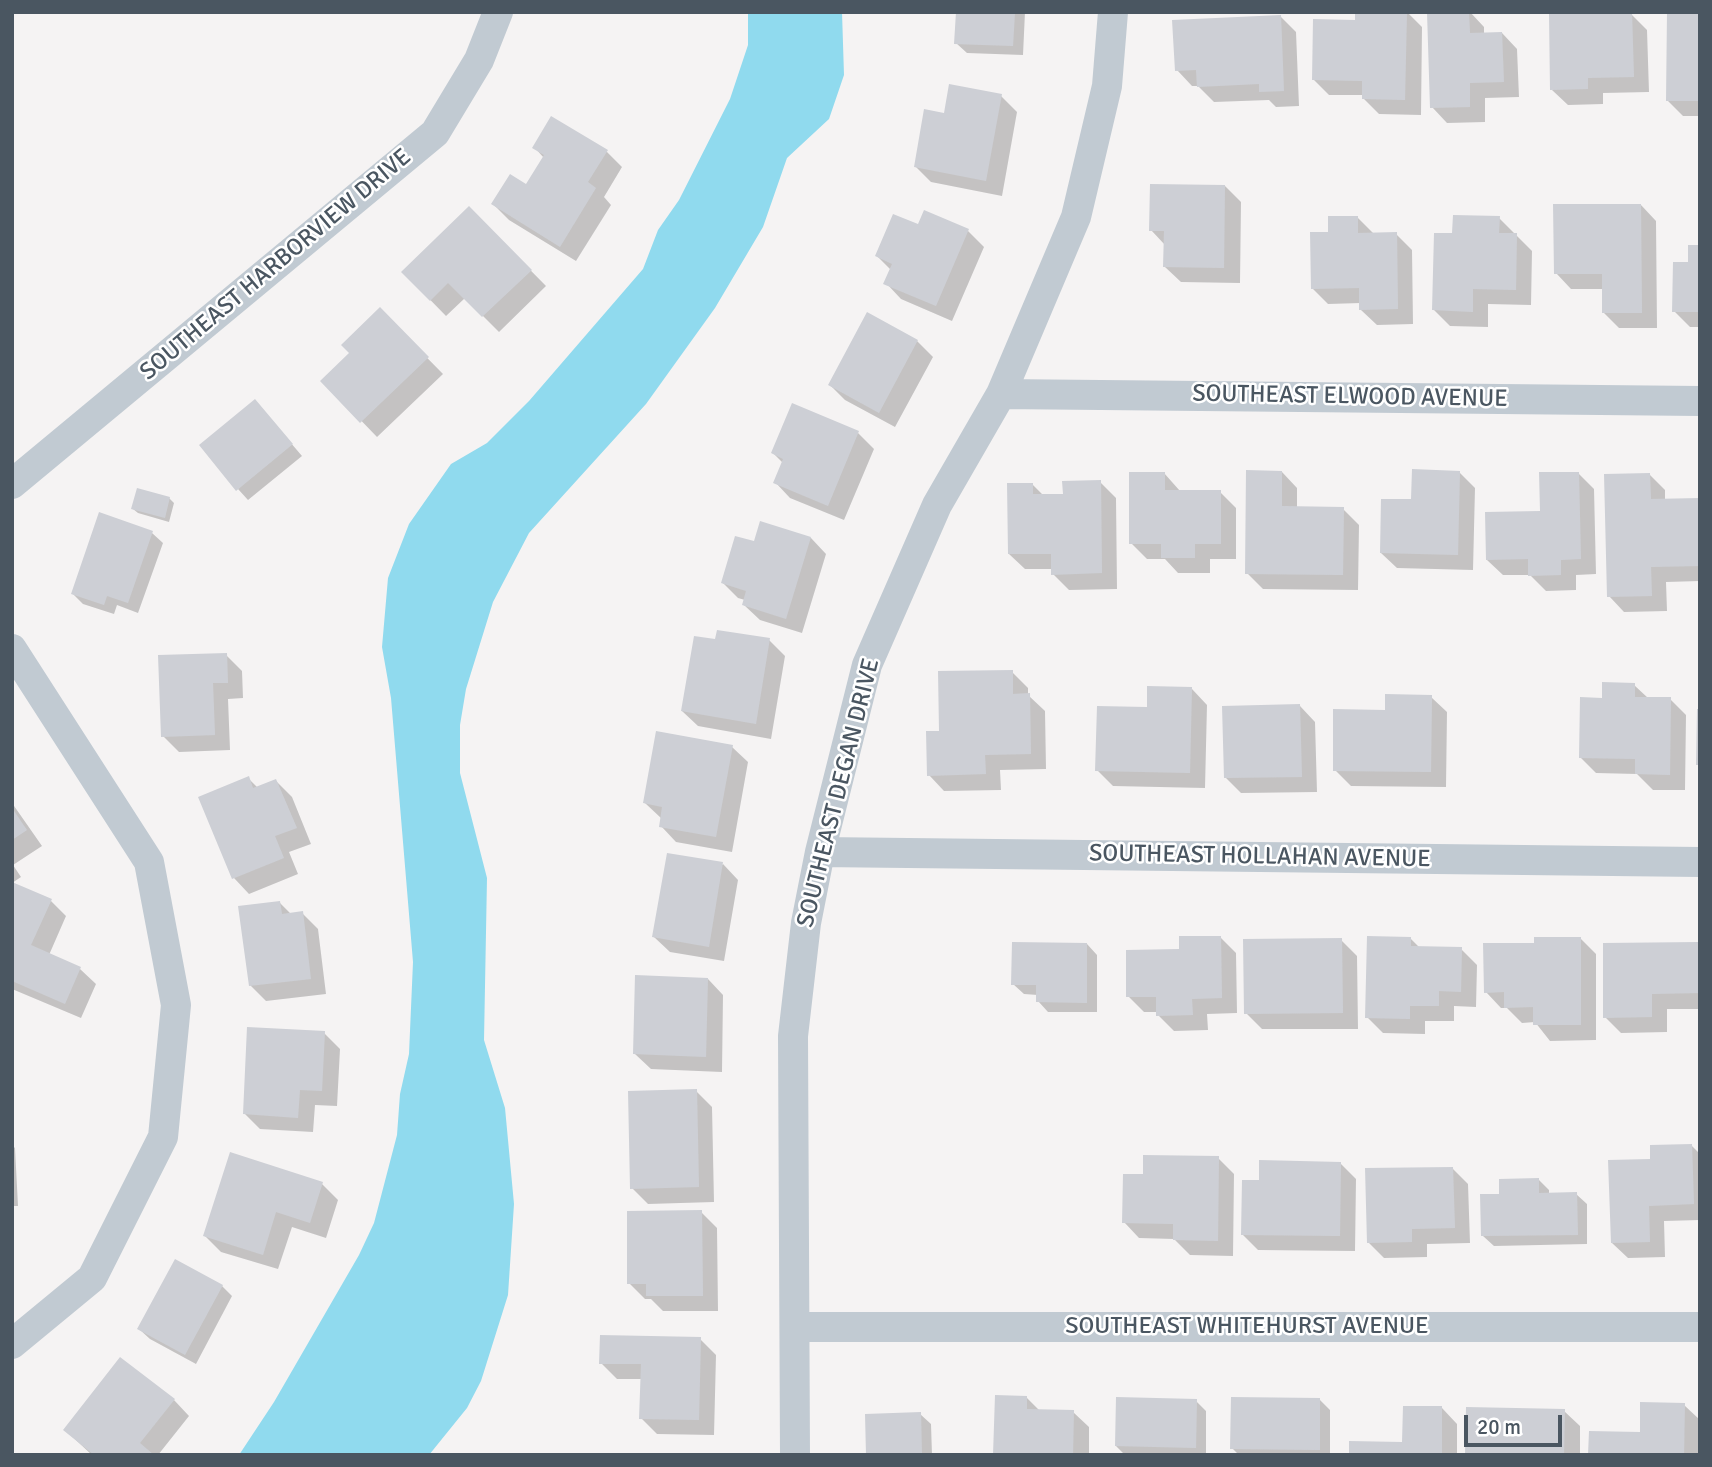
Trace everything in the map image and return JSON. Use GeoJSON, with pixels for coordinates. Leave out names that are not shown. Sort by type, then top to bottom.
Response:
{"type":"FeatureCollection","features":[{"type":"Feature","properties":{"kind":"street","name":"SOUTHEAST HARBORVIEW DRIVE"},"geometry":{"type":"LineString","coordinates":[[12,484],[435,133],[479,60],[498,12]]}},
{"type":"Feature","properties":{"kind":"street","name":"SOUTHEAST DEGAN DRIVE"},"geometry":{"type":"LineString","coordinates":[[795,1455],[793,1036],[806,923],[820,852],[867,665],[937,505],[1001,394],[1076,217],[1107,86],[1113,12]]}},
{"type":"Feature","properties":{"kind":"street","name":"SOUTHEAST ELWOOD AVENUE"},"geometry":{"type":"LineString","coordinates":[[1001,394],[1700,401]]}},
{"type":"Feature","properties":{"kind":"street"},"geometry":{"type":"LineString","coordinates":[[12,649],[149,862],[176,1005],[163,1137],[92,1278],[12,1344]]}},
{"type":"Feature","properties":{"kind":"street","name":"SOUTHEAST HOLLAHAN AVENUE"},"geometry":{"type":"LineString","coordinates":[[820,852],[1700,862]]}},
{"type":"Feature","properties":{"kind":"street","name":"SOUTHEAST WHITEHURST AVENUE"},"geometry":{"type":"LineString","coordinates":[[795,1327],[1700,1327]]}},
{"type":"Feature","properties":{"kind":"water"},"geometry":{"type":"Polygon","coordinates":[[[748,12],[842,12],[844,75],[829,119],[787,158],[763,227],[715,308],[646,404],[529,533],[493,602],[466,689],[460,725],[460,773],[487,878],[484,1040],[505,1108],[514,1204],[508,1295],[481,1381],[467,1408],[429,1455],[239,1455],[274,1402],[359,1255],[374,1223],[397,1135],[400,1094],[409,1054],[413,962],[391,698],[382,647],[388,578],[409,524],[451,464],[487,443],[529,401],[643,269],[658,230],[679,200],[730,99],[748,45],[748,12]]]}},
{"type":"Feature","properties":{"kind":"building"},"geometry":{"type":"Polygon","coordinates":[[[956,12],[1015,12],[1013,46],[954,44],[956,12]]]}},
{"type":"Feature","properties":{"kind":"building"},"geometry":{"type":"Polygon","coordinates":[[[1355,12],[1407,12],[1405,100],[1362,99],[1362,81],[1312,80],[1313,19],[1355,20],[1355,12]]]}},
{"type":"Feature","properties":{"kind":"building"},"geometry":{"type":"Polygon","coordinates":[[[1427,12],[1469,12],[1470,33],[1502,32],[1504,82],[1470,83],[1470,107],[1430,108],[1427,12]]]}},
{"type":"Feature","properties":{"kind":"building"},"geometry":{"type":"Polygon","coordinates":[[[1632,12],[1634,77],[1588,78],[1588,89],[1550,90],[1549,14],[1632,12]]]}},
{"type":"Feature","properties":{"kind":"building"},"geometry":{"type":"Polygon","coordinates":[[[1667,12],[1700,12],[1700,101],[1666,101],[1667,12]]]}},
{"type":"Feature","properties":{"kind":"building"},"geometry":{"type":"Polygon","coordinates":[[[1281,15],[1284,91],[1259,92],[1259,84],[1197,87],[1196,70],[1175,71],[1172,20],[1281,15]]]}},
{"type":"Feature","properties":{"kind":"building"},"geometry":{"type":"Polygon","coordinates":[[[949,84],[1002,94],[986,181],[914,167],[924,109],[944,113],[949,84]]]}},
{"type":"Feature","properties":{"kind":"building"},"geometry":{"type":"Polygon","coordinates":[[[551,116],[608,150],[588,182],[596,188],[560,247],[491,204],[510,174],[526,184],[544,155],[532,148],[551,116]]]}},
{"type":"Feature","properties":{"kind":"building"},"geometry":{"type":"Polygon","coordinates":[[[1150,184],[1225,185],[1224,268],[1163,267],[1164,231],[1149,231],[1150,184]]]}},
{"type":"Feature","properties":{"kind":"building"},"geometry":{"type":"Polygon","coordinates":[[[1553,204],[1641,204],[1642,313],[1602,313],[1602,274],[1554,274],[1553,204]]]}},
{"type":"Feature","properties":{"kind":"building"},"geometry":{"type":"Polygon","coordinates":[[[469,206],[532,270],[482,317],[448,283],[430,301],[401,272],[469,206]]]}},
{"type":"Feature","properties":{"kind":"building"},"geometry":{"type":"Polygon","coordinates":[[[924,210],[969,229],[936,306],[883,284],[892,264],[875,256],[893,214],[918,224],[924,210]]]}},
{"type":"Feature","properties":{"kind":"building"},"geometry":{"type":"Polygon","coordinates":[[[1453,215],[1500,216],[1499,233],[1517,233],[1516,290],[1473,289],[1473,312],[1432,310],[1434,233],[1452,233],[1453,215]]]}},
{"type":"Feature","properties":{"kind":"building"},"geometry":{"type":"Polygon","coordinates":[[[1328,216],[1358,216],[1358,233],[1397,232],[1398,309],[1359,310],[1359,288],[1311,289],[1310,232],[1328,232],[1328,216]]]}},
{"type":"Feature","properties":{"kind":"building"},"geometry":{"type":"Polygon","coordinates":[[[1688,245],[1700,245],[1700,312],[1672,312],[1673,262],[1688,262],[1688,245]]]}},
{"type":"Feature","properties":{"kind":"building"},"geometry":{"type":"Polygon","coordinates":[[[380,307],[429,357],[360,423],[320,381],[349,353],[341,345],[380,307]]]}},
{"type":"Feature","properties":{"kind":"building"},"geometry":{"type":"Polygon","coordinates":[[[867,312],[918,340],[879,413],[828,385],[867,312]]]}},
{"type":"Feature","properties":{"kind":"building"},"geometry":{"type":"Polygon","coordinates":[[[255,399],[293,444],[236,491],[199,445],[255,399]]]}},
{"type":"Feature","properties":{"kind":"building"},"geometry":{"type":"Polygon","coordinates":[[[792,403],[859,431],[828,506],[773,483],[783,459],[771,453],[792,403]]]}},
{"type":"Feature","properties":{"kind":"building"},"geometry":{"type":"Polygon","coordinates":[[[1412,469],[1460,471],[1458,555],[1380,553],[1381,499],[1411,499],[1412,469]]]}},
{"type":"Feature","properties":{"kind":"building"},"geometry":{"type":"Polygon","coordinates":[[[1246,470],[1282,471],[1282,506],[1344,507],[1343,575],[1245,574],[1246,470]]]}},
{"type":"Feature","properties":{"kind":"building"},"geometry":{"type":"Polygon","coordinates":[[[1129,472],[1165,472],[1165,490],[1221,490],[1221,544],[1195,544],[1195,558],[1161,558],[1161,544],[1129,544],[1129,472]]]}},
{"type":"Feature","properties":{"kind":"building"},"geometry":{"type":"Polygon","coordinates":[[[1539,472],[1579,472],[1581,559],[1561,560],[1561,575],[1528,576],[1528,559],[1486,560],[1485,512],[1540,511],[1539,472]]]}},
{"type":"Feature","properties":{"kind":"building"},"geometry":{"type":"Polygon","coordinates":[[[1650,473],[1651,499],[1700,498],[1700,566],[1651,567],[1652,596],[1607,597],[1604,474],[1650,473]]]}},
{"type":"Feature","properties":{"kind":"building"},"geometry":{"type":"Polygon","coordinates":[[[1101,480],[1102,573],[1051,575],[1051,554],[1008,554],[1007,483],[1033,483],[1033,494],[1063,494],[1062,481],[1101,480]]]}},
{"type":"Feature","properties":{"kind":"building"},"geometry":{"type":"Polygon","coordinates":[[[137,488],[170,497],[165,518],[131,509],[137,488]]]}},
{"type":"Feature","properties":{"kind":"building"},"geometry":{"type":"Polygon","coordinates":[[[99,512],[153,531],[128,603],[107,596],[104,605],[71,594],[99,512]]]}},
{"type":"Feature","properties":{"kind":"building"},"geometry":{"type":"Polygon","coordinates":[[[760,521],[811,537],[786,619],[742,605],[746,591],[721,583],[735,536],[754,541],[760,521]]]}},
{"type":"Feature","properties":{"kind":"building"},"geometry":{"type":"Polygon","coordinates":[[[717,630],[770,638],[756,724],[681,711],[694,636],[715,639],[717,630]]]}},
{"type":"Feature","properties":{"kind":"building"},"geometry":{"type":"Polygon","coordinates":[[[227,653],[228,683],[213,683],[215,735],[161,737],[158,655],[227,653]]]}},
{"type":"Feature","properties":{"kind":"building"},"geometry":{"type":"Polygon","coordinates":[[[1013,670],[1013,694],[1030,693],[1031,754],[985,755],[986,774],[927,776],[926,731],[939,731],[938,671],[1013,670]]]}},
{"type":"Feature","properties":{"kind":"building"},"geometry":{"type":"Polygon","coordinates":[[[1602,682],[1635,683],[1635,697],[1671,697],[1670,775],[1635,774],[1635,759],[1579,758],[1580,697],[1602,698],[1602,682]]]}},
{"type":"Feature","properties":{"kind":"building"},"geometry":{"type":"Polygon","coordinates":[[[1147,686],[1192,687],[1190,773],[1095,771],[1097,706],[1147,707],[1147,686]]]}},
{"type":"Feature","properties":{"kind":"building"},"geometry":{"type":"Polygon","coordinates":[[[1385,694],[1432,695],[1431,772],[1333,771],[1333,709],[1385,710],[1385,694]]]}},
{"type":"Feature","properties":{"kind":"building"},"geometry":{"type":"Polygon","coordinates":[[[1300,704],[1302,777],[1224,778],[1222,706],[1300,704]]]}},
{"type":"Feature","properties":{"kind":"building"},"geometry":{"type":"Polygon","coordinates":[[[1697,709],[1700,709],[1700,765],[1696,765],[1697,709]]]}},
{"type":"Feature","properties":{"kind":"building"},"geometry":{"type":"Polygon","coordinates":[[[656,731],[733,745],[716,837],[659,827],[662,807],[643,803],[656,731]]]}},
{"type":"Feature","properties":{"kind":"building"},"geometry":{"type":"Polygon","coordinates":[[[249,776],[253,788],[276,779],[297,828],[275,836],[284,858],[232,879],[198,797],[249,776]]]}},
{"type":"Feature","properties":{"kind":"building"},"geometry":{"type":"Polygon","coordinates":[[[12,808],[27,830],[12,840],[12,808]]]}},
{"type":"Feature","properties":{"kind":"building"},"geometry":{"type":"Polygon","coordinates":[[[667,853],[723,862],[709,947],[652,937],[667,853]]]}},
{"type":"Feature","properties":{"kind":"building"},"geometry":{"type":"Polygon","coordinates":[[[12,882],[52,899],[31,945],[81,967],[65,1004],[12,981],[12,882]]]}},
{"type":"Feature","properties":{"kind":"building"},"geometry":{"type":"Polygon","coordinates":[[[280,901],[282,914],[303,911],[311,979],[249,986],[238,906],[280,901]]]}},
{"type":"Feature","properties":{"kind":"building"},"geometry":{"type":"Polygon","coordinates":[[[1179,936],[1221,936],[1222,998],[1192,999],[1193,1015],[1156,1016],[1156,997],[1126,997],[1126,950],[1179,949],[1179,936]]]}},
{"type":"Feature","properties":{"kind":"building"},"geometry":{"type":"Polygon","coordinates":[[[1367,936],[1411,937],[1411,946],[1462,947],[1461,992],[1439,991],[1439,1006],[1410,1006],[1410,1019],[1365,1018],[1367,936]]]}},
{"type":"Feature","properties":{"kind":"building"},"geometry":{"type":"Polygon","coordinates":[[[1534,937],[1581,937],[1581,1025],[1533,1025],[1533,1007],[1504,1008],[1504,992],[1484,993],[1483,943],[1534,943],[1534,937]]]}},
{"type":"Feature","properties":{"kind":"building"},"geometry":{"type":"Polygon","coordinates":[[[1342,938],[1343,1013],[1244,1014],[1243,939],[1342,938]]]}},
{"type":"Feature","properties":{"kind":"building"},"geometry":{"type":"Polygon","coordinates":[[[1012,942],[1087,943],[1087,1003],[1036,1002],[1036,985],[1011,985],[1012,942]]]}},
{"type":"Feature","properties":{"kind":"building"},"geometry":{"type":"Polygon","coordinates":[[[1699,942],[1700,993],[1652,994],[1652,1017],[1603,1018],[1603,943],[1699,942]]]}},
{"type":"Feature","properties":{"kind":"building"},"geometry":{"type":"Polygon","coordinates":[[[635,975],[708,978],[706,1057],[633,1054],[635,975]]]}},
{"type":"Feature","properties":{"kind":"building"},"geometry":{"type":"Polygon","coordinates":[[[247,1027],[325,1031],[322,1091],[300,1090],[298,1118],[243,1114],[247,1027]]]}},
{"type":"Feature","properties":{"kind":"building"},"geometry":{"type":"Polygon","coordinates":[[[697,1089],[699,1187],[630,1189],[628,1091],[697,1089]]]}},
{"type":"Feature","properties":{"kind":"building"},"geometry":{"type":"Polygon","coordinates":[[[1692,1144],[1694,1204],[1649,1206],[1650,1242],[1611,1243],[1608,1160],[1650,1159],[1650,1145],[1692,1144]]]}},
{"type":"Feature","properties":{"kind":"building"},"geometry":{"type":"Polygon","coordinates":[[[230,1152],[323,1182],[310,1223],[276,1212],[263,1255],[203,1236],[230,1152]]]}},
{"type":"Feature","properties":{"kind":"building"},"geometry":{"type":"Polygon","coordinates":[[[1143,1155],[1219,1156],[1218,1241],[1173,1240],[1173,1224],[1122,1223],[1123,1174],[1143,1174],[1143,1155]]]}},
{"type":"Feature","properties":{"kind":"building"},"geometry":{"type":"Polygon","coordinates":[[[1259,1160],[1341,1162],[1340,1236],[1241,1235],[1242,1180],[1259,1180],[1259,1160]]]}},
{"type":"Feature","properties":{"kind":"building"},"geometry":{"type":"Polygon","coordinates":[[[1453,1167],[1455,1228],[1412,1229],[1412,1242],[1367,1243],[1365,1168],[1453,1167]]]}},
{"type":"Feature","properties":{"kind":"building"},"geometry":{"type":"Polygon","coordinates":[[[1539,1178],[1539,1193],[1577,1192],[1578,1235],[1481,1236],[1480,1194],[1499,1194],[1499,1179],[1539,1178]]]}},
{"type":"Feature","properties":{"kind":"building"},"geometry":{"type":"Polygon","coordinates":[[[702,1210],[703,1296],[646,1296],[646,1284],[627,1284],[627,1211],[702,1210]]]}},
{"type":"Feature","properties":{"kind":"building"},"geometry":{"type":"Polygon","coordinates":[[[175,1259],[223,1285],[185,1355],[137,1329],[175,1259]]]}},
{"type":"Feature","properties":{"kind":"building"},"geometry":{"type":"Polygon","coordinates":[[[600,1335],[701,1337],[699,1420],[639,1419],[641,1364],[599,1364],[600,1335]]]}},
{"type":"Feature","properties":{"kind":"building"},"geometry":{"type":"Polygon","coordinates":[[[120,1357],[175,1399],[140,1443],[154,1455],[94,1455],[63,1430],[120,1357]]]}},
{"type":"Feature","properties":{"kind":"building"},"geometry":{"type":"Polygon","coordinates":[[[995,1395],[1027,1396],[1027,1409],[1074,1410],[1073,1455],[993,1455],[995,1395]]]}},
{"type":"Feature","properties":{"kind":"building"},"geometry":{"type":"Polygon","coordinates":[[[1116,1397],[1197,1399],[1196,1448],[1115,1446],[1116,1397]]]}},
{"type":"Feature","properties":{"kind":"building"},"geometry":{"type":"Polygon","coordinates":[[[1231,1397],[1320,1398],[1320,1450],[1230,1449],[1231,1397]]]}},
{"type":"Feature","properties":{"kind":"building"},"geometry":{"type":"Polygon","coordinates":[[[1640,1402],[1685,1403],[1684,1455],[1588,1455],[1589,1431],[1640,1432],[1640,1402]]]}},
{"type":"Feature","properties":{"kind":"building"},"geometry":{"type":"Polygon","coordinates":[[[1403,1406],[1442,1406],[1442,1455],[1349,1455],[1349,1441],[1402,1442],[1403,1406]]]}},
{"type":"Feature","properties":{"kind":"building"},"geometry":{"type":"Polygon","coordinates":[[[1466,1407],[1565,1409],[1564,1455],[1465,1455],[1466,1407]]]}},
{"type":"Feature","properties":{"kind":"building"},"geometry":{"type":"Polygon","coordinates":[[[921,1412],[922,1455],[866,1455],[865,1414],[921,1412]]]}}]}
